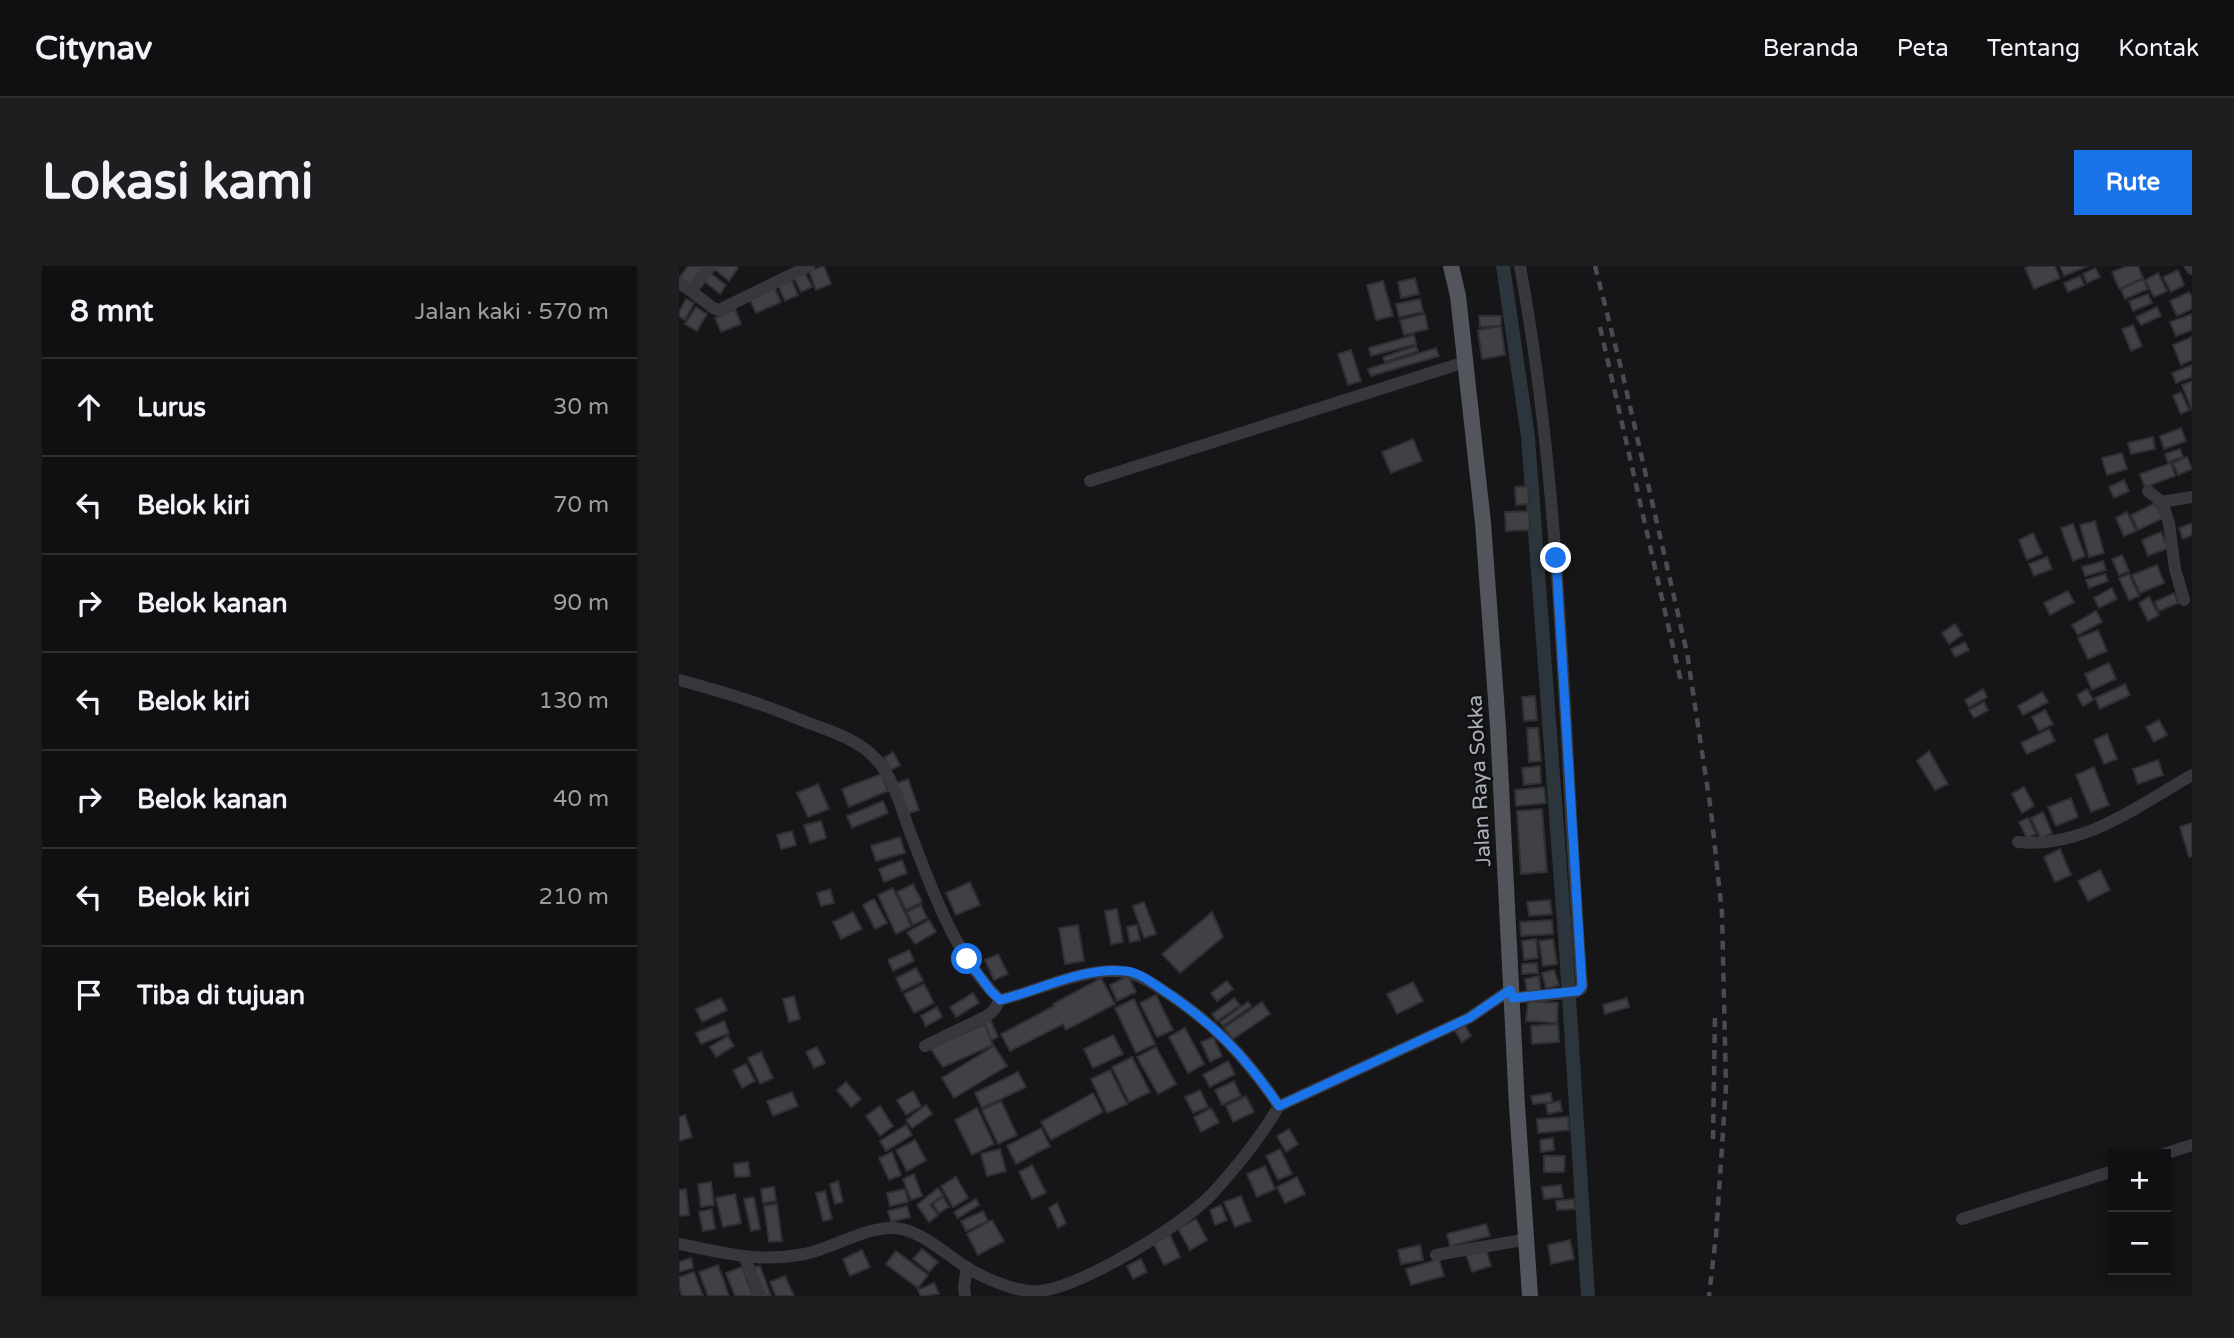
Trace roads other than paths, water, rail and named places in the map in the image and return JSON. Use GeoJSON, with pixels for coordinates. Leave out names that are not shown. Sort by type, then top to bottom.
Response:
{"type":"FeatureCollection","features":[{"type":"Feature","properties":{"kind":"main road","name":"Jalan Raya Sokka"},"geometry":{"type":"LineString","coordinates":[[1451,266],[1458,296],[1485,550],[1498,727],[1530,1296]]}},
{"type":"Feature","properties":{"kind":"street"},"geometry":{"type":"LineString","coordinates":[[691,291],[711,266]]}},
{"type":"Feature","properties":{"kind":"street"},"geometry":{"type":"LineString","coordinates":[[679,283],[719,310],[809,266]]}},
{"type":"Feature","properties":{"kind":"street"},"geometry":{"type":"LineString","coordinates":[[679,1244],[745,1258],[765,1259],[805,1254],[892,1228],[922,1238],[988,1279],[1023,1291],[1042,1291],[1065,1284],[1152,1240],[1195,1209],[1265,1130],[1279,1106],[1469,1018],[1511,994],[1548,994],[1581,989],[1552,499],[1536,361],[1520,266]]}},
{"type":"Feature","properties":{"kind":"street"},"geometry":{"type":"LineString","coordinates":[[1090,481],[1465,362]]}},
{"type":"Feature","properties":{"kind":"street"},"geometry":{"type":"LineString","coordinates":[[2148,491],[2161,502],[2169,523],[2175,569],[2184,600]]}},
{"type":"Feature","properties":{"kind":"street"},"geometry":{"type":"LineString","coordinates":[[2161,502],[2192,497]]}},
{"type":"Feature","properties":{"kind":"street"},"geometry":{"type":"LineString","coordinates":[[679,680],[773,707],[829,730],[875,757],[891,784],[936,902],[953,937],[983,982],[1000,1000]]}},
{"type":"Feature","properties":{"kind":"street"},"geometry":{"type":"LineString","coordinates":[[2018,842],[2044,843],[2063,840],[2096,829],[2192,775]]}},
{"type":"Feature","properties":{"kind":"street"},"geometry":{"type":"LineString","coordinates":[[925,1046],[987,1016],[1000,1000],[1086,974],[1127,971],[1144,977],[1184,1003],[1228,1040],[1279,1106]]}},
{"type":"Feature","properties":{"kind":"street"},"geometry":{"type":"LineString","coordinates":[[2171,1152],[2192,1145]]}},
{"type":"Feature","properties":{"kind":"street"},"geometry":{"type":"LineString","coordinates":[[1962,1219],[2108,1173]]}},
{"type":"Feature","properties":{"kind":"street"},"geometry":{"type":"LineString","coordinates":[[1436,1255],[1528,1239]]}},
{"type":"Feature","properties":{"kind":"street"},"geometry":{"type":"LineString","coordinates":[[745,1258],[760,1296]]}},
{"type":"Feature","properties":{"kind":"street"},"geometry":{"type":"LineString","coordinates":[[965,1296],[967,1267]]}},
{"type":"Feature","properties":{"kind":"waterway"},"geometry":{"type":"LineString","coordinates":[[1503,266],[1528,437],[1566,950],[1588,1296]]}},
{"type":"Feature","properties":{"kind":"railway"},"geometry":{"type":"LineString","coordinates":[[1595,266],[1687,653],[1711,811],[1722,913],[1726,1087],[1716,1236],[1709,1296]]}},
{"type":"Feature","properties":{"kind":"railway"},"geometry":{"type":"LineString","coordinates":[[1600,327],[1682,686]]}},
{"type":"Feature","properties":{"kind":"railway"},"geometry":{"type":"LineString","coordinates":[[1713,1139],[1715,1016]]}}]}
